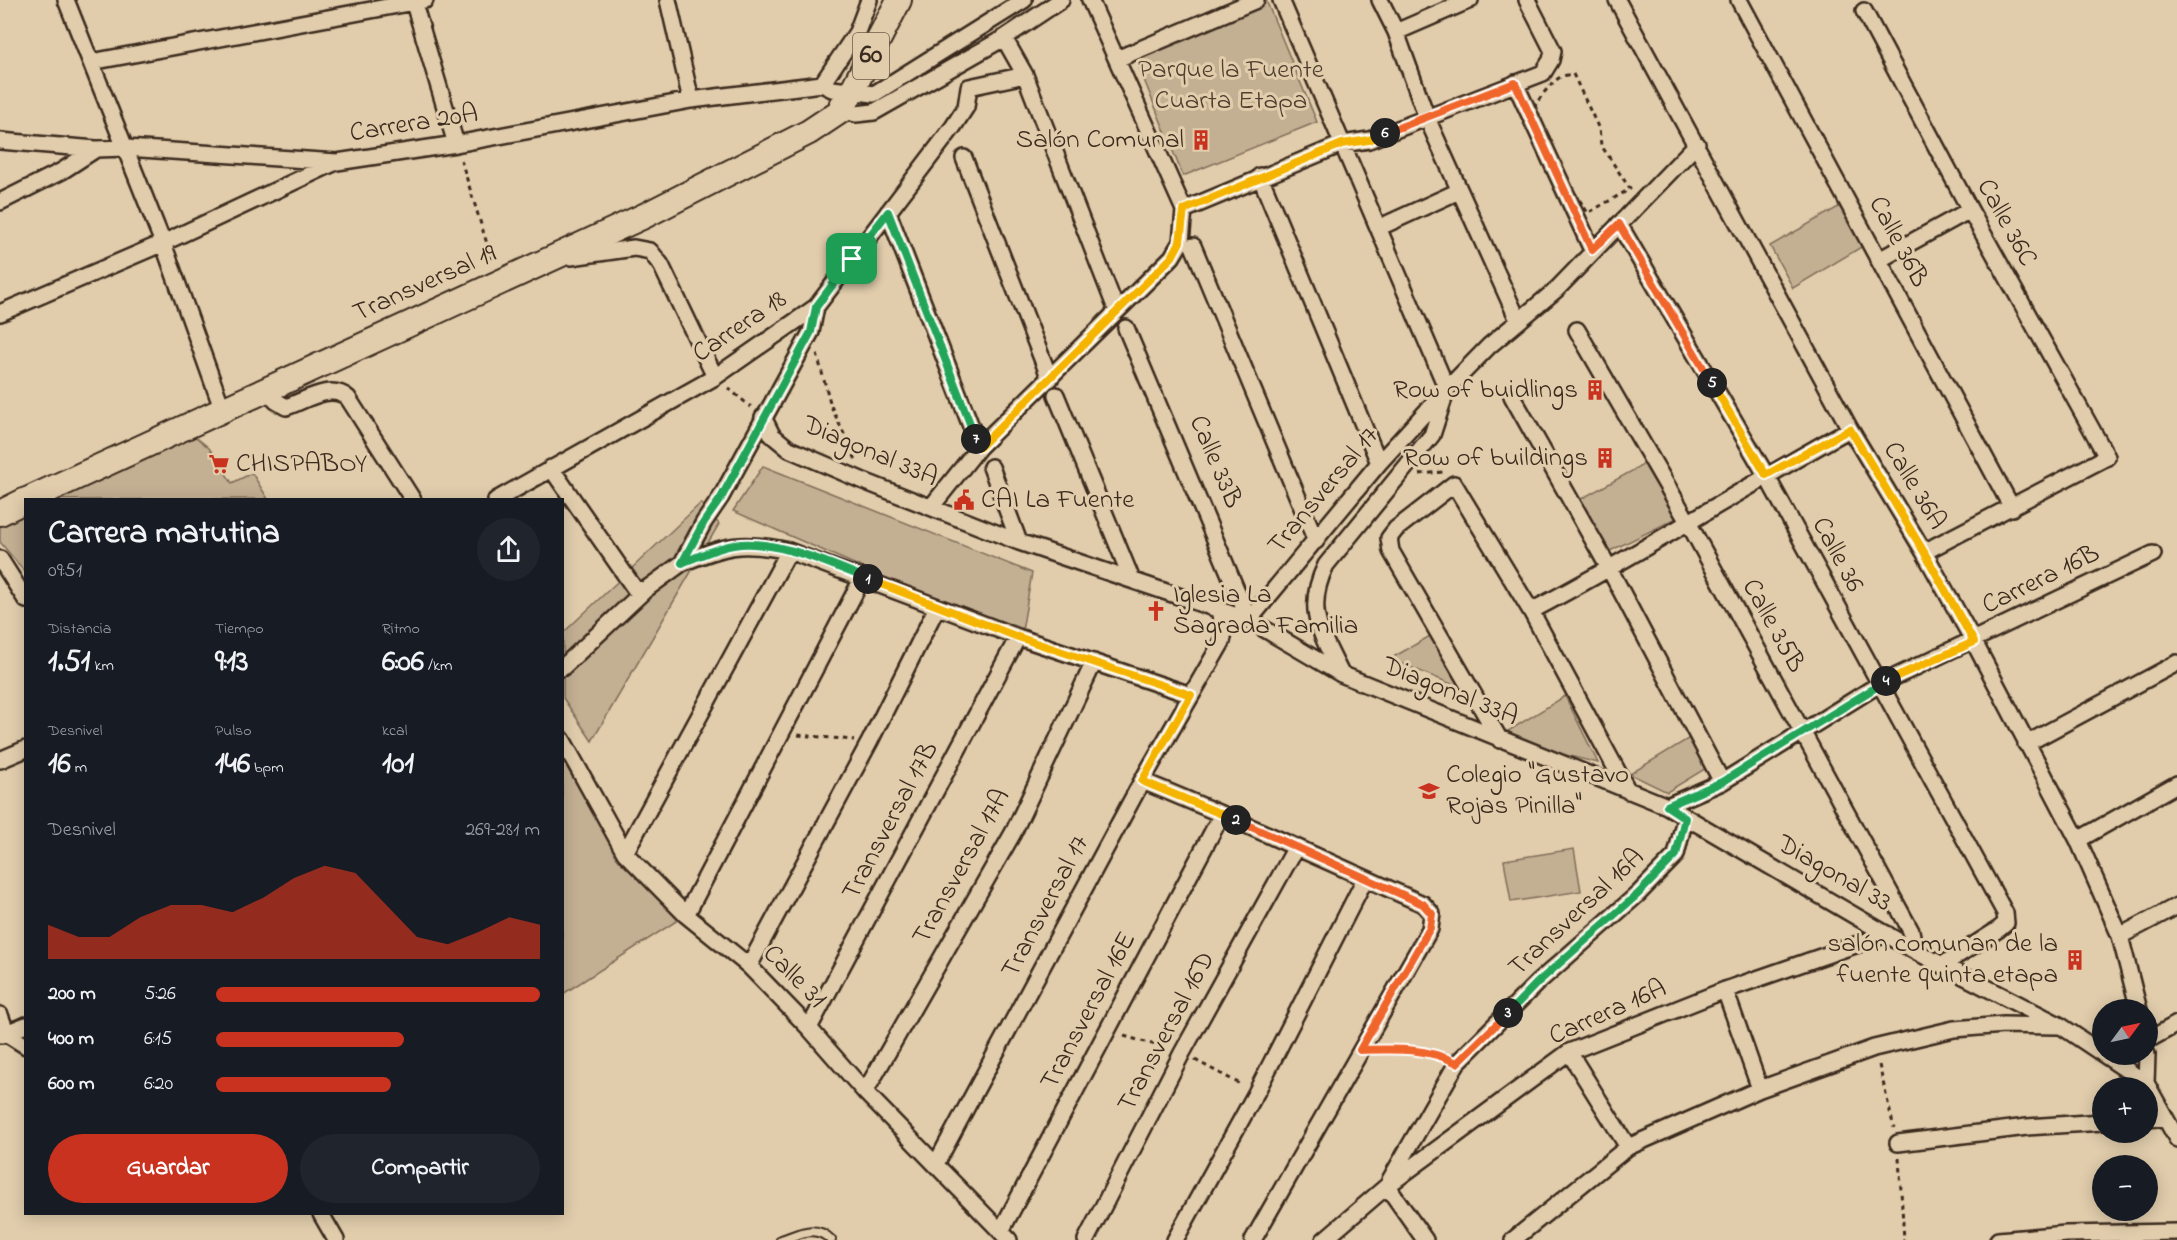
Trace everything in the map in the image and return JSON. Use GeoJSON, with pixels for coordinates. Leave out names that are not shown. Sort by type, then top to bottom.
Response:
{"type":"FeatureCollection","features":[{"type":"Feature","properties":{"kind":"main road","name":"60"},"geometry":{"type":"LineString","coordinates":[[837,94],[899,0]]}},
{"type":"Feature","properties":{"kind":"main road","name":"Transversal 19"},"geometry":{"type":"LineString","coordinates":[[33,498],[222,408],[499,284],[644,216],[799,137],[837,94]]}},
{"type":"Feature","properties":{"kind":"main road","name":"Transversal 19"},"geometry":{"type":"LineString","coordinates":[[0,513],[24,502]]}},
{"type":"Feature","properties":{"kind":"street"},"geometry":{"type":"LineString","coordinates":[[66,0],[163,243],[222,408]]}},
{"type":"Feature","properties":{"kind":"street"},"geometry":{"type":"LineString","coordinates":[[668,0],[691,100]]}},
{"type":"Feature","properties":{"kind":"street"},"geometry":{"type":"LineString","coordinates":[[837,94],[869,0]]}},
{"type":"Feature","properties":{"kind":"street"},"geometry":{"type":"LineString","coordinates":[[837,94],[874,94],[892,85],[1024,0]]}},
{"type":"Feature","properties":{"kind":"street"},"geometry":{"type":"LineString","coordinates":[[837,94],[856,114],[874,112],[1004,38],[1061,0]]}},
{"type":"Feature","properties":{"kind":"street"},"geometry":{"type":"LineString","coordinates":[[932,506],[980,447],[1050,379],[1116,309],[1172,257],[1180,242],[1184,210],[1090,0]]}},
{"type":"Feature","properties":{"kind":"street"},"geometry":{"type":"LineString","coordinates":[[1117,59],[1256,0]]}},
{"type":"Feature","properties":{"kind":"street"},"geometry":{"type":"LineString","coordinates":[[1281,0],[1447,389],[1432,435],[1326,565],[1316,586],[1314,609],[1323,636],[1341,674]]}},
{"type":"Feature","properties":{"kind":"street"},"geometry":{"type":"LineString","coordinates":[[1380,0],[1396,32],[1427,117],[1518,320]]}},
{"type":"Feature","properties":{"kind":"street"},"geometry":{"type":"LineString","coordinates":[[1396,32],[1470,0]]}},
{"type":"Feature","properties":{"kind":"street"},"geometry":{"type":"LineString","coordinates":[[1184,210],[1260,176],[1342,144],[1369,140],[1543,73],[1551,60],[1552,51],[1527,0]]}},
{"type":"Feature","properties":{"kind":"street","name":"Calle 36A"},"geometry":{"type":"LineString","coordinates":[[1617,0],[1850,429],[1924,552],[1974,642],[2078,840],[2120,936],[2136,999]]}},
{"type":"Feature","properties":{"kind":"street","name":"Calle 36B"},"geometry":{"type":"LineString","coordinates":[[1739,0],[2012,508]]}},
{"type":"Feature","properties":{"kind":"street"},"geometry":{"type":"LineString","coordinates":[[92,62],[418,1],[456,144]]}},
{"type":"Feature","properties":{"kind":"street","name":"Calle 36C"},"geometry":{"type":"LineString","coordinates":[[1864,11],[1970,210],[2107,457],[2012,508]]}},
{"type":"Feature","properties":{"kind":"street"},"geometry":{"type":"LineString","coordinates":[[1004,38],[1025,75],[1116,309]]}},
{"type":"Feature","properties":{"kind":"street"},"geometry":{"type":"LineString","coordinates":[[957,65],[969,87],[1025,75]]}},
{"type":"Feature","properties":{"kind":"street"},"geometry":{"type":"LineString","coordinates":[[1515,83],[1592,250]]}},
{"type":"Feature","properties":{"kind":"street","name":"Carrera 18"},"geometry":{"type":"LineString","coordinates":[[499,498],[715,378],[816,307],[953,127],[966,107],[969,87]]}},
{"type":"Feature","properties":{"kind":"street","name":"Carrera 20A"},"geometry":{"type":"LineString","coordinates":[[0,141],[96,149],[126,148],[337,162],[456,144],[691,100],[837,94]]}},
{"type":"Feature","properties":{"kind":"street","name":"Transversal 17"},"geometry":{"type":"LineString","coordinates":[[1249,620],[1379,463],[1447,389],[1518,320],[1557,289],[1696,144]]}},
{"type":"Feature","properties":{"kind":"street"},"geometry":{"type":"LineString","coordinates":[[0,202],[53,176],[96,149]]}},
{"type":"Feature","properties":{"kind":"street"},"geometry":{"type":"LineString","coordinates":[[964,158],[1050,379]]}},
{"type":"Feature","properties":{"kind":"street"},"geometry":{"type":"LineString","coordinates":[[0,313],[163,243],[337,162]]}},
{"type":"Feature","properties":{"kind":"street"},"geometry":{"type":"LineString","coordinates":[[1260,176],[1379,463]]}},
{"type":"Feature","properties":{"kind":"street"},"geometry":{"type":"LineString","coordinates":[[1378,228],[1459,190]]}},
{"type":"Feature","properties":{"kind":"street"},"geometry":{"type":"LineString","coordinates":[[1879,260],[1970,210]]}},
{"type":"Feature","properties":{"kind":"street"},"geometry":{"type":"LineString","coordinates":[[888,212],[980,447]]}},
{"type":"Feature","properties":{"kind":"street","name":"Calle 36"},"geometry":{"type":"LineString","coordinates":[[1619,224],[1766,475],[1878,685],[2005,913],[2006,923],[1999,929],[1944,964]]}},
{"type":"Feature","properties":{"kind":"street"},"geometry":{"type":"LineString","coordinates":[[1193,246],[1316,541]]}},
{"type":"Feature","properties":{"kind":"street"},"geometry":{"type":"LineString","coordinates":[[551,260],[634,248],[650,251],[661,265],[715,378]]}},
{"type":"Feature","properties":{"kind":"street"},"geometry":{"type":"LineString","coordinates":[[682,563],[704,522],[721,498],[811,332],[816,307]]}},
{"type":"Feature","properties":{"kind":"street","name":"Calle 33B"},"geometry":{"type":"LineString","coordinates":[[1126,328],[1249,620]]}},
{"type":"Feature","properties":{"kind":"street","name":"Calle 35B"},"geometry":{"type":"LineString","coordinates":[[1576,330],[1688,522],[1911,931],[1915,951]]}},
{"type":"Feature","properties":{"kind":"street"},"geometry":{"type":"LineString","coordinates":[[267,388],[276,401],[286,407],[332,390],[341,392],[348,398],[412,498]]}},
{"type":"Feature","properties":{"kind":"street"},"geometry":{"type":"LineString","coordinates":[[1056,395],[1132,580]]}},
{"type":"Feature","properties":{"kind":"street"},"geometry":{"type":"LineString","coordinates":[[1512,396],[1610,570],[1722,782]]}},
{"type":"Feature","properties":{"kind":"street","name":"Diagonal 33A"},"geometry":{"type":"LineString","coordinates":[[763,417],[772,435],[789,449],[861,480],[1019,542],[1249,620],[1341,674],[1667,806]]}},
{"type":"Feature","properties":{"kind":"street"},"geometry":{"type":"LineString","coordinates":[[1531,611],[1610,570],[1766,475],[1850,429]]}},
{"type":"Feature","properties":{"kind":"street"},"geometry":{"type":"LineString","coordinates":[[991,467],[1019,542]]}},
{"type":"Feature","properties":{"kind":"street"},"geometry":{"type":"LineString","coordinates":[[551,468],[640,590]]}},
{"type":"Feature","properties":{"kind":"street"},"geometry":{"type":"LineString","coordinates":[[1500,740],[1391,551],[1389,538],[1396,529],[1454,484],[1531,611],[1628,791]]}},
{"type":"Feature","properties":{"kind":"street"},"geometry":{"type":"LineString","coordinates":[[1924,552],[2012,508]]}},
{"type":"Feature","properties":{"kind":"street"},"geometry":{"type":"LineString","coordinates":[[564,666],[640,590],[682,563],[718,549],[752,544],[789,551],[864,577],[1018,637],[1191,695]]}},
{"type":"Feature","properties":{"kind":"street"},"geometry":{"type":"LineString","coordinates":[[624,853],[789,551]]}},
{"type":"Feature","properties":{"kind":"street","name":"Carrera 16B"},"geometry":{"type":"LineString","coordinates":[[1667,806],[1722,782],[1878,685],[1974,642],[2153,554]]}},
{"type":"Feature","properties":{"kind":"street"},"geometry":{"type":"LineString","coordinates":[[0,559],[24,597]]}},
{"type":"Feature","properties":{"kind":"street"},"geometry":{"type":"LineString","coordinates":[[686,915],[864,577]]}},
{"type":"Feature","properties":{"kind":"street"},"geometry":{"type":"LineString","coordinates":[[748,966],[870,741],[937,606]]}},
{"type":"Feature","properties":{"kind":"street","name":"Transversal 17"},"geometry":{"type":"LineString","coordinates":[[936,1164],[1142,781],[1222,642],[1225,628],[1218,609]]}},
{"type":"Feature","properties":{"kind":"street","name":"Transversal 17B"},"geometry":{"type":"LineString","coordinates":[[809,1028],[1018,637]]}},
{"type":"Feature","properties":{"kind":"street","name":"Transversal 17A"},"geometry":{"type":"LineString","coordinates":[[865,1092],[1013,833],[1094,662]]}},
{"type":"Feature","properties":{"kind":"street"},"geometry":{"type":"LineString","coordinates":[[2026,744],[2177,663]]}},
{"type":"Feature","properties":{"kind":"street","name":"Calle 31"},"geometry":{"type":"LineString","coordinates":[[564,742],[624,853],[686,915],[748,966],[809,1028],[865,1092],[1005,1236]]}},
{"type":"Feature","properties":{"kind":"street"},"geometry":{"type":"LineString","coordinates":[[0,760],[24,750]]}},
{"type":"Feature","properties":{"kind":"street"},"geometry":{"type":"LineString","coordinates":[[1142,781],[1222,814],[1294,849],[1423,904],[1432,914],[1430,928],[1253,1240]]}},
{"type":"Feature","properties":{"kind":"street"},"geometry":{"type":"LineString","coordinates":[[2078,840],[2177,784]]}},
{"type":"Feature","properties":{"kind":"street","name":"Diagonal 33"},"geometry":{"type":"LineString","coordinates":[[1667,806],[1915,951],[2061,1026],[2092,1047]]}},
{"type":"Feature","properties":{"kind":"street","name":"Transversal 16E"},"geometry":{"type":"LineString","coordinates":[[1005,1236],[1222,814]]}},
{"type":"Feature","properties":{"kind":"street","name":"Transversal 16A"},"geometry":{"type":"LineString","coordinates":[[1388,1186],[1457,1063],[1537,983],[1638,894],[1676,855],[1685,818]]}},
{"type":"Feature","properties":{"kind":"street","name":"Transversal 16D"},"geometry":{"type":"LineString","coordinates":[[1086,1240],[1182,1053],[1294,849]]}},
{"type":"Feature","properties":{"kind":"street"},"geometry":{"type":"LineString","coordinates":[[1175,1240],[1256,1093],[1365,879]]}},
{"type":"Feature","properties":{"kind":"street"},"geometry":{"type":"LineString","coordinates":[[2120,936],[2177,906]]}},
{"type":"Feature","properties":{"kind":"street","name":"Carrera 16A"},"geometry":{"type":"LineString","coordinates":[[1324,1240],[1388,1186],[1569,1052],[1725,990],[1887,934]]}},
{"type":"Feature","properties":{"kind":"street"},"geometry":{"type":"LineString","coordinates":[[1725,990],[1760,1089]]}},
{"type":"Feature","properties":{"kind":"street"},"geometry":{"type":"LineString","coordinates":[[0,1015],[4,1034],[24,1045]]}},
{"type":"Feature","properties":{"kind":"street"},"geometry":{"type":"LineString","coordinates":[[2158,1034],[2177,1024]]}},
{"type":"Feature","properties":{"kind":"street"},"geometry":{"type":"LineString","coordinates":[[1513,1240],[1628,1147],[1760,1089],[1875,1048],[1954,1029],[2004,1025],[2061,1026]]}},
{"type":"Feature","properties":{"kind":"street"},"geometry":{"type":"LineString","coordinates":[[4,1034],[24,1026]]}},
{"type":"Feature","properties":{"kind":"street"},"geometry":{"type":"LineString","coordinates":[[1569,1052],[1628,1147]]}},
{"type":"Feature","properties":{"kind":"street","name":"Diagonal 33"},"geometry":{"type":"LineString","coordinates":[[2119,1065],[2137,1077]]}},
{"type":"Feature","properties":{"kind":"street"},"geometry":{"type":"LineString","coordinates":[[2158,1106],[2177,1139]]}},
{"type":"Feature","properties":{"kind":"street"},"geometry":{"type":"LineString","coordinates":[[2158,1118],[2164,1118]]}},
{"type":"Feature","properties":{"kind":"street"},"geometry":{"type":"LineString","coordinates":[[1898,1143],[2027,1127],[2092,1123]]}},
{"type":"Feature","properties":{"kind":"street"},"geometry":{"type":"LineString","coordinates":[[1388,1186],[1425,1240]]}},
{"type":"Feature","properties":{"kind":"street"},"geometry":{"type":"LineString","coordinates":[[322,1215],[336,1240]]}},
{"type":"Feature","properties":{"kind":"street"},"geometry":{"type":"LineString","coordinates":[[1998,1240],[2066,1234],[2177,1232]]}},
{"type":"Feature","properties":{"kind":"lane"},"geometry":{"type":"LineString","coordinates":[[781,1240],[815,1230],[823,1232],[831,1240]]}},
{"type":"Feature","properties":{"kind":"path"},"geometry":{"type":"LineString","coordinates":[[1573,74],[1599,129],[1601,145],[1630,189],[1588,213],[1562,172],[1537,124],[1534,110],[1539,97],[1559,78],[1573,74]]}},
{"type":"Feature","properties":{"kind":"path"},"geometry":{"type":"LineString","coordinates":[[456,144],[499,284]]}},
{"type":"Feature","properties":{"kind":"path"},"geometry":{"type":"LineString","coordinates":[[811,332],[831,406],[856,461],[861,480]]}},
{"type":"Feature","properties":{"kind":"path"},"geometry":{"type":"LineString","coordinates":[[715,378],[763,417]]}},
{"type":"Feature","properties":{"kind":"path"},"geometry":{"type":"LineString","coordinates":[[1400,477],[1443,472],[1454,484]]}},
{"type":"Feature","properties":{"kind":"path"},"geometry":{"type":"LineString","coordinates":[[781,734],[870,741]]}},
{"type":"Feature","properties":{"kind":"path"},"geometry":{"type":"LineString","coordinates":[[1360,1050],[1412,1049],[1440,1054],[1457,1063]]}},
{"type":"Feature","properties":{"kind":"green space","name":"Parque la Fuente Cuarta Etapa"},"geometry":{"type":"Polygon","coordinates":[[[1266,0],[1317,122],[1183,176],[1134,55],[1266,0]]]}},
{"type":"Feature","properties":{"kind":"green space"},"geometry":{"type":"Polygon","coordinates":[[[1840,206],[1863,246],[1793,288],[1770,246],[1840,206]]]}},
{"type":"Feature","properties":{"kind":"green space"},"geometry":{"type":"Polygon","coordinates":[[[180,424],[209,448],[232,483],[252,473],[267,498],[24,498],[24,571],[0,542],[0,509],[180,424]]]}},
{"type":"Feature","properties":{"kind":"green space"},"geometry":{"type":"Polygon","coordinates":[[[1650,461],[1679,517],[1608,552],[1579,500],[1650,461]]]}},
{"type":"Feature","properties":{"kind":"green space"},"geometry":{"type":"Polygon","coordinates":[[[763,466],[1032,573],[1021,637],[733,511],[763,466]]]}},
{"type":"Feature","properties":{"kind":"green space"},"geometry":{"type":"Polygon","coordinates":[[[701,503],[719,524],[592,741],[564,699],[564,632],[701,503]]]}},
{"type":"Feature","properties":{"kind":"green space"},"geometry":{"type":"Polygon","coordinates":[[[1430,636],[1461,688],[1390,659],[1430,636]]]}},
{"type":"Feature","properties":{"kind":"green space"},"geometry":{"type":"Polygon","coordinates":[[[1565,696],[1598,763],[1512,742],[1505,733],[1565,696]]]}},
{"type":"Feature","properties":{"kind":"green space"},"geometry":{"type":"Polygon","coordinates":[[[1696,734],[1713,764],[1667,792],[1630,774],[1696,734]]]}},
{"type":"Feature","properties":{"kind":"green space"},"geometry":{"type":"Polygon","coordinates":[[[564,740],[678,920],[564,993],[564,740]]]}},
{"type":"Feature","properties":{"kind":"green space"},"geometry":{"type":"Polygon","coordinates":[[[1574,849],[1581,891],[1511,902],[1504,860],[1574,849]]]}},
{"type":"Feature","properties":{"kind":"place","name":"Salón Comunal"},"geometry":{"type":"Point","coordinates":[1201,140]}},
{"type":"Feature","properties":{"kind":"place","name":"Row of buidlings"},"geometry":{"type":"Point","coordinates":[1595,390]}},
{"type":"Feature","properties":{"kind":"place","name":"Row of buildings"},"geometry":{"type":"Point","coordinates":[1605,458]}},
{"type":"Feature","properties":{"kind":"place","name":"CHISPABOY"},"geometry":{"type":"Point","coordinates":[219,464]}},
{"type":"Feature","properties":{"kind":"place","name":"CAI La Fuente"},"geometry":{"type":"Point","coordinates":[964,500]}},
{"type":"Feature","properties":{"kind":"place","name":"Iglesia La Sagrada Familia"},"geometry":{"type":"Point","coordinates":[1156,611]}},
{"type":"Feature","properties":{"kind":"place","name":"Colegio \"Gustavo Rojas Pinilla\""},"geometry":{"type":"Point","coordinates":[1429,791]}},
{"type":"Feature","properties":{"kind":"place","name":"salón comunan de la fuente quinta etapa"},"geometry":{"type":"Point","coordinates":[2075,960]}},
{"type":"Feature","properties":{"kind":"route"},"geometry":{"type":"LineString","coordinates":[[1515,83],[1551,166],[1592,250],[1619,224],[1766,475],[1850,429],[1924,552],[1974,642],[1878,685],[1722,782],[1667,806],[1685,818],[1676,855],[1638,894],[1537,983],[1457,1063],[1440,1054],[1412,1049],[1360,1050],[1430,928],[1432,914],[1423,904],[1294,849],[1222,814],[1142,781],[1191,695],[1018,637],[864,577],[789,551],[752,544],[718,549],[682,563],[704,522],[721,498],[811,332],[816,307],[852,259],[888,212],[980,447],[1050,379],[1116,309],[1172,257],[1180,242],[1184,210],[1260,176],[1342,144],[1369,140],[1515,83]]}}]}
